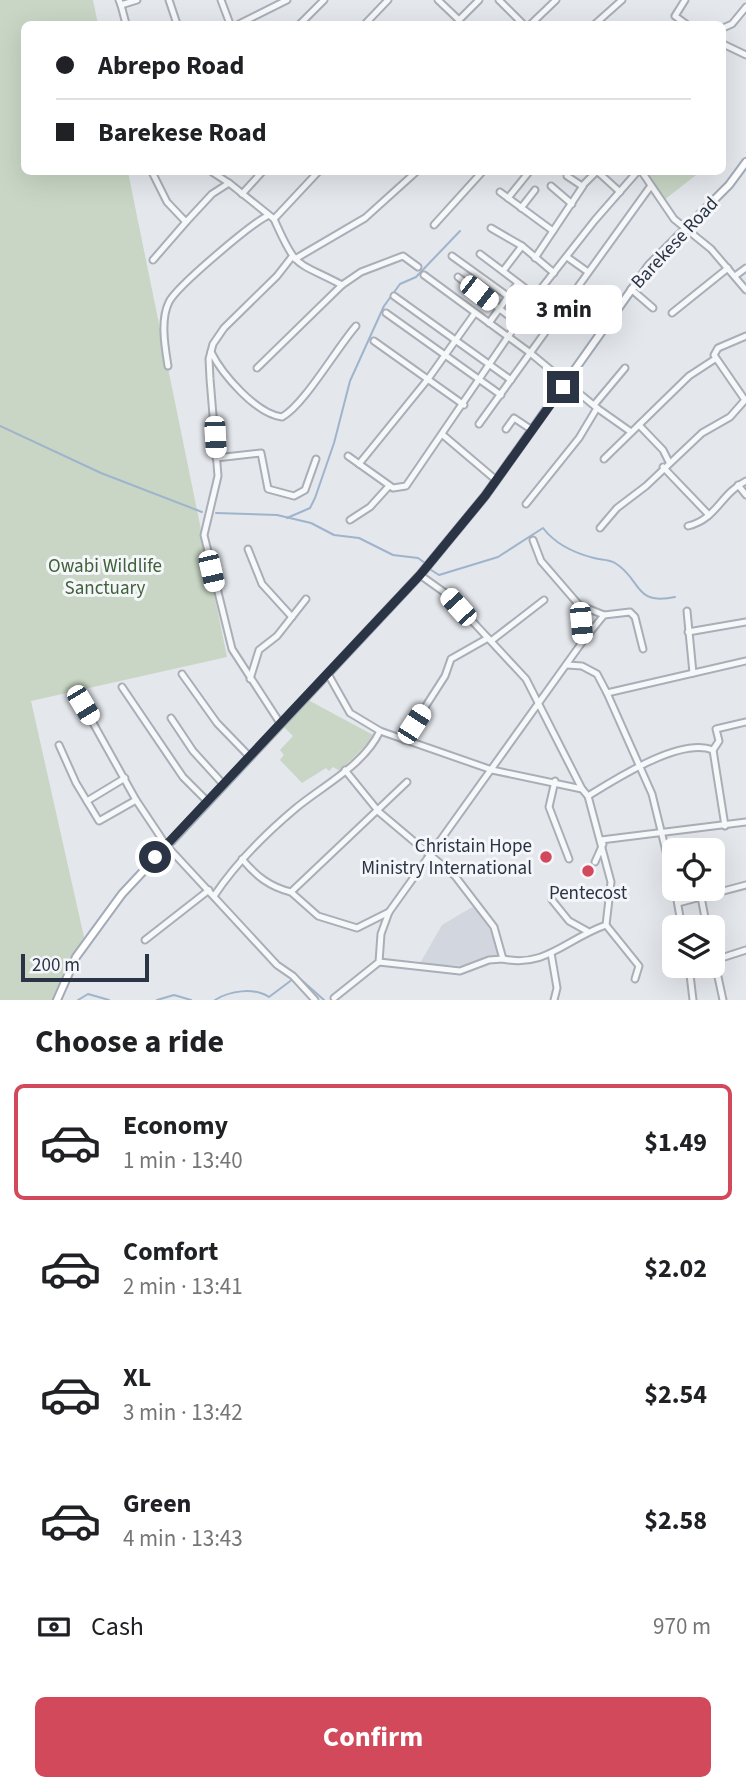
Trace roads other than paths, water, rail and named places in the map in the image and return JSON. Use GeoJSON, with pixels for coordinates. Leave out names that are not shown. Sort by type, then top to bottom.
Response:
{"type":"FeatureCollection","features":[{"type":"Feature","properties":{"kind":"main road","name":"Barekese Road"},"geometry":{"type":"LineString","coordinates":[[57,1000],[76,957],[88,939],[166,845],[431,562],[496,480],[649,265],[729,185],[746,162]]}},
{"type":"Feature","properties":{"kind":"street"},"geometry":{"type":"LineString","coordinates":[[125,21],[120,3],[137,0]]}},
{"type":"Feature","properties":{"kind":"street"},"geometry":{"type":"LineString","coordinates":[[169,0],[176,21]]}},
{"type":"Feature","properties":{"kind":"street"},"geometry":{"type":"LineString","coordinates":[[221,0],[229,21]]}},
{"type":"Feature","properties":{"kind":"street"},"geometry":{"type":"LineString","coordinates":[[245,21],[287,0]]}},
{"type":"Feature","properties":{"kind":"street"},"geometry":{"type":"LineString","coordinates":[[303,21],[324,0]]}},
{"type":"Feature","properties":{"kind":"street"},"geometry":{"type":"LineString","coordinates":[[368,21],[388,0]]}},
{"type":"Feature","properties":{"kind":"street"},"geometry":{"type":"LineString","coordinates":[[438,0],[456,21]]}},
{"type":"Feature","properties":{"kind":"street"},"geometry":{"type":"LineString","coordinates":[[458,21],[479,0]]}},
{"type":"Feature","properties":{"kind":"street"},"geometry":{"type":"LineString","coordinates":[[499,0],[520,21]]}},
{"type":"Feature","properties":{"kind":"street"},"geometry":{"type":"LineString","coordinates":[[534,21],[556,0]]}},
{"type":"Feature","properties":{"kind":"street"},"geometry":{"type":"LineString","coordinates":[[598,21],[622,0]]}},
{"type":"Feature","properties":{"kind":"street"},"geometry":{"type":"LineString","coordinates":[[682,21],[675,16],[685,0]]}},
{"type":"Feature","properties":{"kind":"street"},"geometry":{"type":"LineString","coordinates":[[726,27],[732,24],[746,8]]}},
{"type":"Feature","properties":{"kind":"street"},"geometry":{"type":"LineString","coordinates":[[726,45],[746,55]]}},
{"type":"Feature","properties":{"kind":"street"},"geometry":{"type":"LineString","coordinates":[[154,175],[167,202],[186,222]]}},
{"type":"Feature","properties":{"kind":"street"},"geometry":{"type":"LineString","coordinates":[[217,175],[267,216],[275,219],[293,259],[303,267],[342,285]]}},
{"type":"Feature","properties":{"kind":"street"},"geometry":{"type":"LineString","coordinates":[[242,194],[259,175]]}},
{"type":"Feature","properties":{"kind":"street"},"geometry":{"type":"LineString","coordinates":[[275,219],[315,175]]}},
{"type":"Feature","properties":{"kind":"street"},"geometry":{"type":"LineString","coordinates":[[280,723],[232,649],[204,535],[217,483],[211,352],[224,328],[293,259],[365,218],[410,175]]}},
{"type":"Feature","properties":{"kind":"street"},"geometry":{"type":"LineString","coordinates":[[434,225],[479,175]]}},
{"type":"Feature","properties":{"kind":"street"},"geometry":{"type":"LineString","coordinates":[[508,198],[527,175]]}},
{"type":"Feature","properties":{"kind":"street"},"geometry":{"type":"LineString","coordinates":[[535,258],[583,186],[594,175]]}},
{"type":"Feature","properties":{"kind":"street"},"geometry":{"type":"LineString","coordinates":[[600,175],[620,192]]}},
{"type":"Feature","properties":{"kind":"street"},"geometry":{"type":"LineString","coordinates":[[348,456],[389,486],[405,486],[482,379],[536,296],[620,192],[637,175]]}},
{"type":"Feature","properties":{"kind":"street"},"geometry":{"type":"LineString","coordinates":[[642,175],[674,219],[686,227],[728,268],[746,290]]}},
{"type":"Feature","properties":{"kind":"street"},"geometry":{"type":"LineString","coordinates":[[567,176],[583,186]]}},
{"type":"Feature","properties":{"kind":"street"},"geometry":{"type":"LineString","coordinates":[[153,260],[212,194],[229,183]]}},
{"type":"Feature","properties":{"kind":"street"},"geometry":{"type":"LineString","coordinates":[[551,186],[572,204]]}},
{"type":"Feature","properties":{"kind":"street"},"geometry":{"type":"LineString","coordinates":[[479,424],[650,187]]}},
{"type":"Feature","properties":{"kind":"street"},"geometry":{"type":"LineString","coordinates":[[521,208],[535,190]]}},
{"type":"Feature","properties":{"kind":"street"},"geometry":{"type":"LineString","coordinates":[[500,192],[552,231]]}},
{"type":"Feature","properties":{"kind":"street"},"geometry":{"type":"LineString","coordinates":[[168,366],[164,330],[169,301],[231,242],[267,216]]}},
{"type":"Feature","properties":{"kind":"street"},"geometry":{"type":"LineString","coordinates":[[491,228],[522,246],[554,273]]}},
{"type":"Feature","properties":{"kind":"street"},"geometry":{"type":"LineString","coordinates":[[503,271],[522,246]]}},
{"type":"Feature","properties":{"kind":"street"},"geometry":{"type":"LineString","coordinates":[[480,254],[558,313]]}},
{"type":"Feature","properties":{"kind":"street"},"geometry":{"type":"LineString","coordinates":[[257,368],[342,285],[361,272],[403,256],[418,267]]}},
{"type":"Feature","properties":{"kind":"street"},"geometry":{"type":"LineString","coordinates":[[452,256],[527,310]]}},
{"type":"Feature","properties":{"kind":"street"},"geometry":{"type":"LineString","coordinates":[[566,257],[588,272]]}},
{"type":"Feature","properties":{"kind":"street"},"geometry":{"type":"LineString","coordinates":[[672,313],[728,268]]}},
{"type":"Feature","properties":{"kind":"street"},"geometry":{"type":"LineString","coordinates":[[735,276],[746,268]]}},
{"type":"Feature","properties":{"kind":"street"},"geometry":{"type":"LineString","coordinates":[[424,275],[529,352],[631,432]]}},
{"type":"Feature","properties":{"kind":"street"},"geometry":{"type":"LineString","coordinates":[[458,277],[518,323]]}},
{"type":"Feature","properties":{"kind":"street"},"geometry":{"type":"LineString","coordinates":[[489,323],[518,283]]}},
{"type":"Feature","properties":{"kind":"street"},"geometry":{"type":"LineString","coordinates":[[631,289],[653,308]]}},
{"type":"Feature","properties":{"kind":"street"},"geometry":{"type":"LineString","coordinates":[[394,296],[511,380]]}},
{"type":"Feature","properties":{"kind":"street"},"geometry":{"type":"LineString","coordinates":[[386,313],[501,395]]}},
{"type":"Feature","properties":{"kind":"street"},"geometry":{"type":"LineString","coordinates":[[359,464],[428,379],[475,313]]}},
{"type":"Feature","properties":{"kind":"street"},"geometry":{"type":"LineString","coordinates":[[211,352],[219,369],[237,389],[276,416],[282,417],[312,385],[335,350],[356,327]]}},
{"type":"Feature","properties":{"kind":"street"},"geometry":{"type":"LineString","coordinates":[[604,459],[689,376],[715,359],[718,348],[746,336]]}},
{"type":"Feature","properties":{"kind":"street"},"geometry":{"type":"LineString","coordinates":[[374,341],[464,405]]}},
{"type":"Feature","properties":{"kind":"street"},"geometry":{"type":"LineString","coordinates":[[600,528],[617,508],[646,486],[663,467],[702,433],[730,417],[746,400],[715,359]]}},
{"type":"Feature","properties":{"kind":"street"},"geometry":{"type":"LineString","coordinates":[[526,504],[579,438],[596,407],[625,368]]}},
{"type":"Feature","properties":{"kind":"street"},"geometry":{"type":"LineString","coordinates":[[506,429],[514,418],[532,430]]}},
{"type":"Feature","properties":{"kind":"street"},"geometry":{"type":"LineString","coordinates":[[639,425],[663,450],[669,462]]}},
{"type":"Feature","properties":{"kind":"street"},"geometry":{"type":"LineString","coordinates":[[443,435],[496,480]]}},
{"type":"Feature","properties":{"kind":"street"},"geometry":{"type":"LineString","coordinates":[[216,458],[261,453],[268,489],[294,496],[305,490],[316,459]]}},
{"type":"Feature","properties":{"kind":"street"},"geometry":{"type":"LineString","coordinates":[[663,467],[709,515]]}},
{"type":"Feature","properties":{"kind":"street"},"geometry":{"type":"LineString","coordinates":[[688,526],[705,521],[738,485],[746,481]]}},
{"type":"Feature","properties":{"kind":"street"},"geometry":{"type":"LineString","coordinates":[[738,485],[746,495]]}},
{"type":"Feature","properties":{"kind":"street"},"geometry":{"type":"LineString","coordinates":[[350,520],[370,507],[389,486]]}},
{"type":"Feature","properties":{"kind":"street"},"geometry":{"type":"LineString","coordinates":[[533,540],[541,561],[579,605],[604,615],[633,613],[643,649]]}},
{"type":"Feature","properties":{"kind":"street"},"geometry":{"type":"LineString","coordinates":[[248,550],[262,584],[292,617]]}},
{"type":"Feature","properties":{"kind":"street"},"geometry":{"type":"LineString","coordinates":[[422,572],[506,654],[539,700],[582,789],[588,796],[602,842],[611,890],[606,925],[639,966],[635,979]]}},
{"type":"Feature","properties":{"kind":"street"},"geometry":{"type":"LineString","coordinates":[[250,680],[259,650],[277,636],[306,599]]}},
{"type":"Feature","properties":{"kind":"street"},"geometry":{"type":"LineString","coordinates":[[404,740],[446,676],[452,659],[489,640],[544,600]]}},
{"type":"Feature","properties":{"kind":"street"},"geometry":{"type":"LineString","coordinates":[[579,605],[583,641]]}},
{"type":"Feature","properties":{"kind":"street"},"geometry":{"type":"LineString","coordinates":[[687,611],[693,673]]}},
{"type":"Feature","properties":{"kind":"street"},"geometry":{"type":"LineString","coordinates":[[379,962],[381,934],[388,912],[492,770],[539,700],[604,615]]}},
{"type":"Feature","properties":{"kind":"street"},"geometry":{"type":"LineString","coordinates":[[688,632],[746,622]]}},
{"type":"Feature","properties":{"kind":"street"},"geometry":{"type":"LineString","coordinates":[[607,693],[746,661]]}},
{"type":"Feature","properties":{"kind":"street"},"geometry":{"type":"LineString","coordinates":[[567,665],[582,667],[597,674],[652,794],[663,838]]}},
{"type":"Feature","properties":{"kind":"street"},"geometry":{"type":"LineString","coordinates":[[182,674],[217,723],[248,755]]}},
{"type":"Feature","properties":{"kind":"street"},"geometry":{"type":"LineString","coordinates":[[328,674],[350,713],[380,731],[492,770],[555,781],[582,789]]}},
{"type":"Feature","properties":{"kind":"street"},"geometry":{"type":"LineString","coordinates":[[122,687],[183,777],[207,801]]}},
{"type":"Feature","properties":{"kind":"street"},"geometry":{"type":"LineString","coordinates":[[83,705],[136,800],[166,845],[278,965],[295,978],[315,1000]]}},
{"type":"Feature","properties":{"kind":"street"},"geometry":{"type":"LineString","coordinates":[[170,718],[193,751],[223,784]]}},
{"type":"Feature","properties":{"kind":"street"},"geometry":{"type":"LineString","coordinates":[[725,826],[713,750],[719,741],[716,728],[746,722]]}},
{"type":"Feature","properties":{"kind":"street"},"geometry":{"type":"LineString","coordinates":[[214,896],[242,859],[295,809],[369,749],[380,731]]}},
{"type":"Feature","properties":{"kind":"street"},"geometry":{"type":"LineString","coordinates":[[59,745],[99,821],[136,800]]}},
{"type":"Feature","properties":{"kind":"street"},"geometry":{"type":"LineString","coordinates":[[588,796],[640,766],[698,747],[713,750]]}},
{"type":"Feature","properties":{"kind":"street"},"geometry":{"type":"LineString","coordinates":[[345,770],[379,812],[454,876],[488,919],[497,936],[503,959]]}},
{"type":"Feature","properties":{"kind":"street"},"geometry":{"type":"LineString","coordinates":[[87,801],[125,778]]}},
{"type":"Feature","properties":{"kind":"street"},"geometry":{"type":"LineString","coordinates":[[555,781],[549,807],[569,859]]}},
{"type":"Feature","properties":{"kind":"street"},"geometry":{"type":"LineString","coordinates":[[291,892],[379,812],[407,782]]}},
{"type":"Feature","properties":{"kind":"street"},"geometry":{"type":"LineString","coordinates":[[602,842],[746,822]]}},
{"type":"Feature","properties":{"kind":"street"},"geometry":{"type":"LineString","coordinates":[[595,862],[602,842]]}},
{"type":"Feature","properties":{"kind":"street"},"geometry":{"type":"LineString","coordinates":[[242,859],[263,880],[291,892],[318,916],[357,928],[388,912]]}},
{"type":"Feature","properties":{"kind":"street"},"geometry":{"type":"LineString","coordinates":[[725,891],[746,885]]}},
{"type":"Feature","properties":{"kind":"street"},"geometry":{"type":"LineString","coordinates":[[145,940],[209,890]]}},
{"type":"Feature","properties":{"kind":"street"},"geometry":{"type":"LineString","coordinates":[[552,900],[569,921],[587,931]]}},
{"type":"Feature","properties":{"kind":"street"},"geometry":{"type":"LineString","coordinates":[[680,915],[678,903],[686,901]]}},
{"type":"Feature","properties":{"kind":"street"},"geometry":{"type":"LineString","coordinates":[[334,998],[379,962],[460,971],[488,960],[529,963],[587,931],[606,925]]}},
{"type":"Feature","properties":{"kind":"street"},"geometry":{"type":"LineString","coordinates":[[725,957],[746,950]]}},
{"type":"Feature","properties":{"kind":"street"},"geometry":{"type":"LineString","coordinates":[[551,953],[557,988],[554,1000]]}},
{"type":"Feature","properties":{"kind":"street"},"geometry":{"type":"LineString","coordinates":[[690,978],[693,1000]]}},
{"type":"Feature","properties":{"kind":"street"},"geometry":{"type":"LineString","coordinates":[[719,978],[723,1000]]}},
{"type":"Feature","properties":{"kind":"waterway"},"geometry":{"type":"LineString","coordinates":[[287,518],[310,508],[315,498],[334,443],[350,381],[384,306],[400,284],[416,277],[460,231]]}},
{"type":"Feature","properties":{"kind":"waterway"},"geometry":{"type":"LineString","coordinates":[[0,426],[101,473],[202,512]]}},
{"type":"Feature","properties":{"kind":"waterway"},"geometry":{"type":"LineString","coordinates":[[216,513],[277,515],[311,523],[334,535],[359,538],[393,555],[418,558],[425,563]]}},
{"type":"Feature","properties":{"kind":"waterway"},"geometry":{"type":"LineString","coordinates":[[428,568],[439,575],[498,557],[543,528],[560,544],[573,551],[615,563],[624,569],[639,589],[652,598],[675,597]]}},
{"type":"Feature","properties":{"kind":"waterway"},"geometry":{"type":"LineString","coordinates":[[215,1000],[242,991],[269,997],[297,976],[324,1000]]}},
{"type":"Feature","properties":{"kind":"waterway"},"geometry":{"type":"LineString","coordinates":[[78,1000],[88,994],[109,1000]]}},
{"type":"Feature","properties":{"kind":"waterway"},"geometry":{"type":"LineString","coordinates":[[157,1000],[174,995],[191,1000]]}},
{"type":"Feature","properties":{"kind":"place","name":"Christain Hope Ministry International"},"geometry":{"type":"Point","coordinates":[546,857]}},
{"type":"Feature","properties":{"kind":"place","name":"Pentecost"},"geometry":{"type":"Point","coordinates":[588,871]}},
{"type":"Feature","properties":{"kind":"park label","name":"Owabi Wildlife Sanctuary"},"geometry":{"type":"Point","coordinates":[105,577]}}]}
